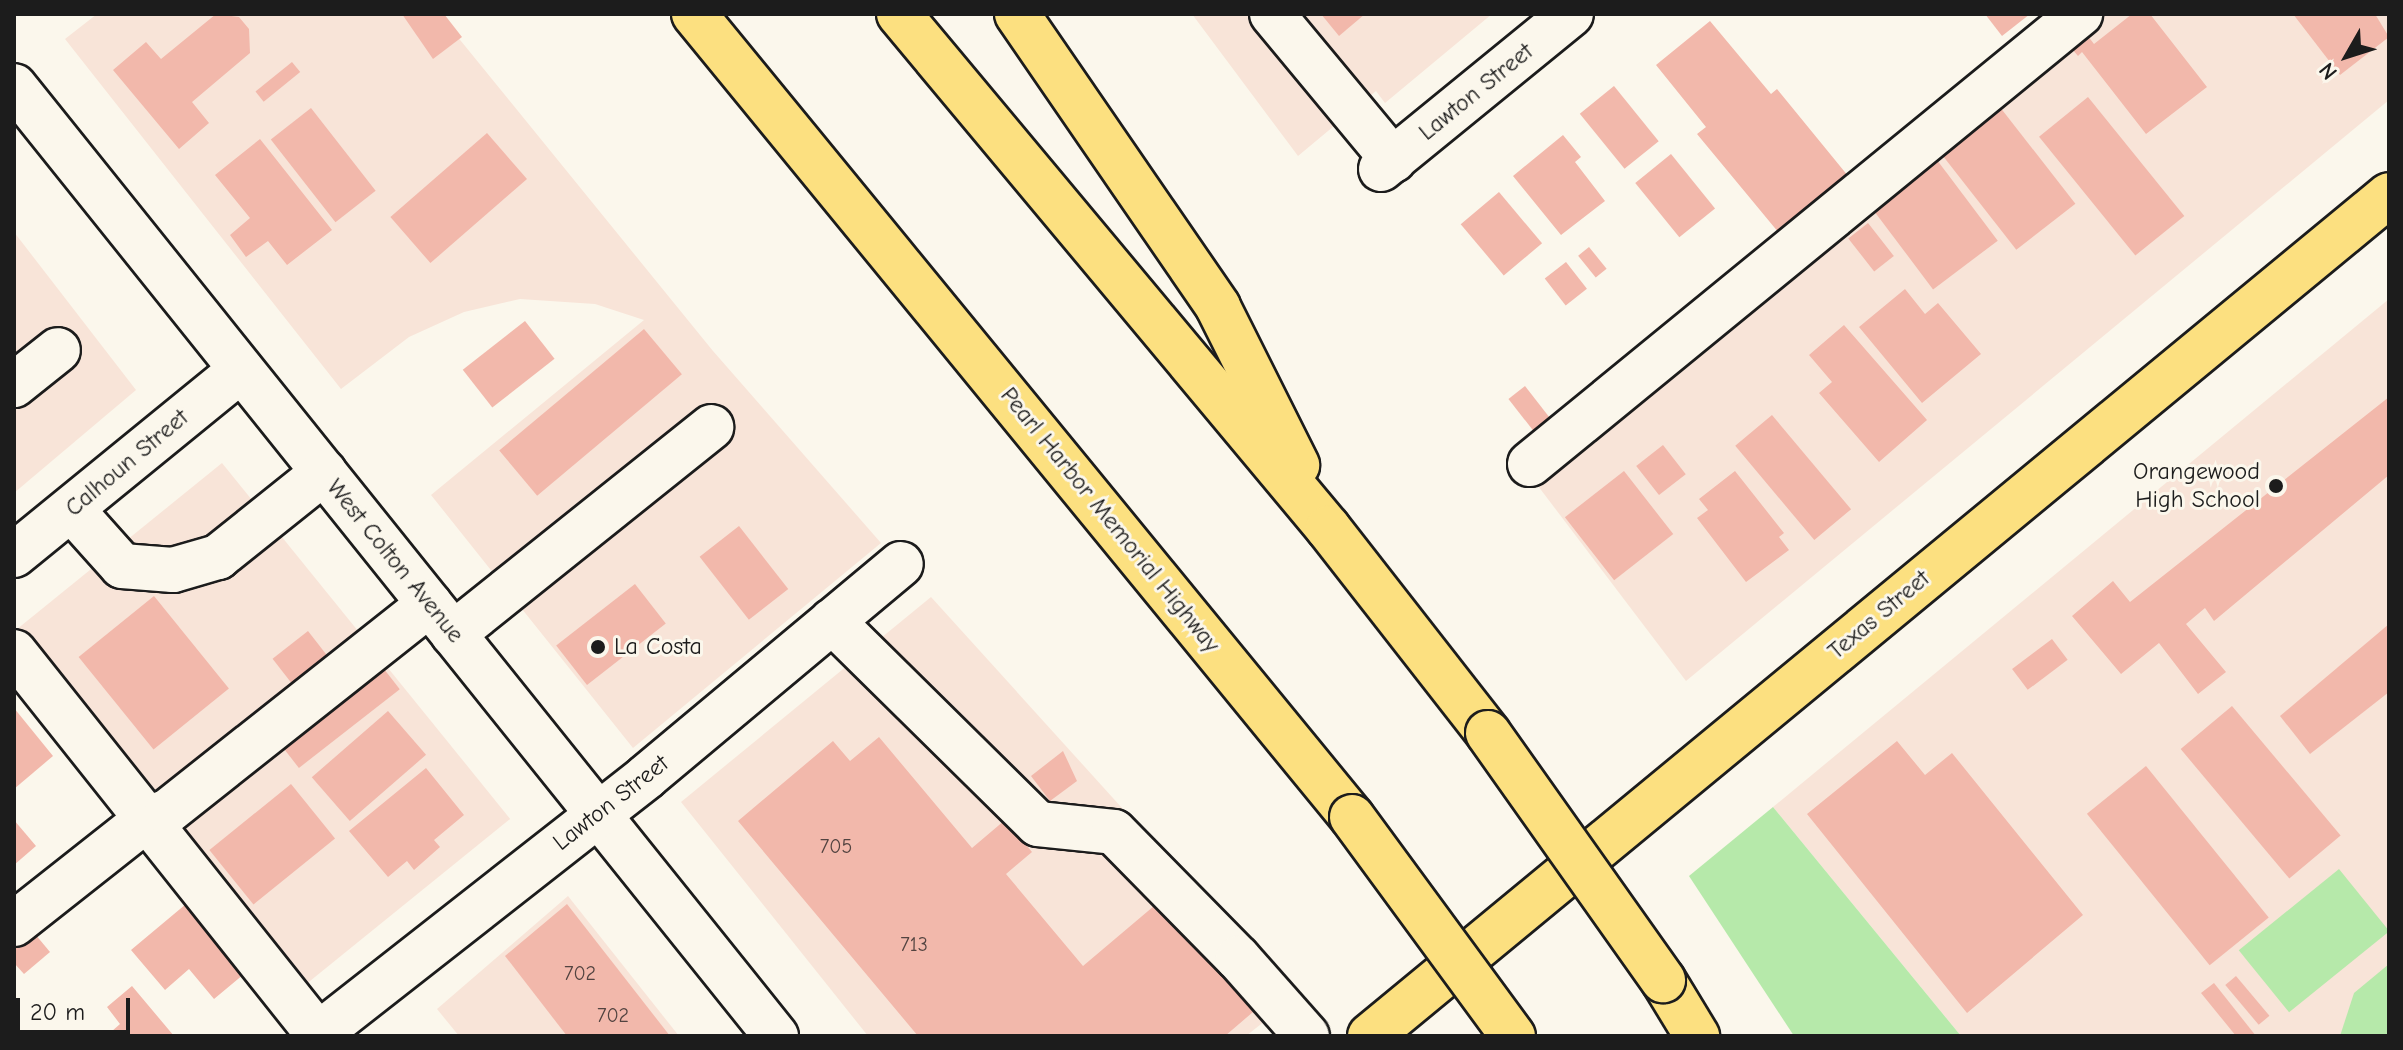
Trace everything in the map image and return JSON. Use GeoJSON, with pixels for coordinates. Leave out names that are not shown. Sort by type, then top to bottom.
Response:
{"type":"FeatureCollection","features":[{"type":"Feature","properties":{"kind":"main road","name":"Pearl Harbor Memorial Highway"},"geometry":{"type":"LineString","coordinates":[[694,14],[1352,817],[1513,1036]]}},
{"type":"Feature","properties":{"kind":"main road"},"geometry":{"type":"LineString","coordinates":[[899,14],[1328,528],[1488,733],[1663,980],[1697,1036]]}},
{"type":"Feature","properties":{"kind":"main road"},"geometry":{"type":"LineString","coordinates":[[1017,14],[1218,307],[1328,528]]}},
{"type":"Feature","properties":{"kind":"main road","name":"Texas Street"},"geometry":{"type":"LineString","coordinates":[[1370,1036],[2389,195]]}},
{"type":"Feature","properties":{"kind":"street","name":"Lawton Street"},"geometry":{"type":"LineString","coordinates":[[1272,14],[1387,165],[1571,14]]}},
{"type":"Feature","properties":{"kind":"street"},"geometry":{"type":"LineString","coordinates":[[1530,464],[2080,14]]}},
{"type":"Feature","properties":{"kind":"street","name":"West Colton Avenue"},"geometry":{"type":"LineString","coordinates":[[14,86],[776,1036]]}},
{"type":"Feature","properties":{"kind":"street"},"geometry":{"type":"LineString","coordinates":[[14,385],[58,350]]}},
{"type":"Feature","properties":{"kind":"street","name":"Calhoun Street"},"geometry":{"type":"LineString","coordinates":[[14,555],[241,370]]}},
{"type":"Feature","properties":{"kind":"street"},"geometry":{"type":"LineString","coordinates":[[14,924],[148,818],[167,812],[711,427]]}},
{"type":"Feature","properties":{"kind":"street"},"geometry":{"type":"LineString","coordinates":[[72,510],[122,566],[173,570],[218,557],[324,472]]}},
{"type":"Feature","properties":{"kind":"street","name":"Lawton Street"},"geometry":{"type":"LineString","coordinates":[[318,1036],[599,813],[901,564]]}},
{"type":"Feature","properties":{"kind":"street"},"geometry":{"type":"LineString","coordinates":[[832,621],[1038,824],[1114,832],[1238,958],[1307,1036]]}},
{"type":"Feature","properties":{"kind":"street"},"geometry":{"type":"LineString","coordinates":[[14,652],[318,1036]]}},
{"type":"Feature","properties":{"kind":"shaded area"},"geometry":{"type":"Polygon","coordinates":[[[97,14],[439,14],[713,351],[881,543],[633,748],[431,495],[644,320],[595,304],[520,299],[464,312],[409,337],[341,389],[65,39],[97,14]]]}},
{"type":"Feature","properties":{"kind":"shaded area"},"geometry":{"type":"Polygon","coordinates":[[[1192,14],[1492,14],[1385,103],[1376,91],[1298,156],[1192,14]]]}},
{"type":"Feature","properties":{"kind":"shaded area"},"geometry":{"type":"Polygon","coordinates":[[[2105,14],[2389,14],[2389,100],[1686,681],[1535,482],[2105,14]]]}},
{"type":"Feature","properties":{"kind":"shaded area"},"geometry":{"type":"Polygon","coordinates":[[[14,232],[136,390],[14,493],[14,232]]]}},
{"type":"Feature","properties":{"kind":"shaded area","name":"Orangewood High School"},"geometry":{"type":"Polygon","coordinates":[[[2389,299],[2389,1036],[1961,1036],[1773,807],[2389,299]]]}},
{"type":"Feature","properties":{"kind":"shaded area"},"geometry":{"type":"Polygon","coordinates":[[[222,463],[510,819],[305,985],[17,629],[222,463]]]}},
{"type":"Feature","properties":{"kind":"shaded area"},"geometry":{"type":"Polygon","coordinates":[[[931,597],[1294,998],[1246,1036],[868,1036],[681,802],[931,597]]]}},
{"type":"Feature","properties":{"kind":"shaded area"},"geometry":{"type":"Polygon","coordinates":[[[568,896],[679,1036],[459,1036],[437,1009],[568,896]]]}},
{"type":"Feature","properties":{"kind":"green space"},"geometry":{"type":"Polygon","coordinates":[[[1773,807],[1961,1036],[1794,1036],[1689,876],[1773,807]]]}},
{"type":"Feature","properties":{"kind":"green space"},"geometry":{"type":"Polygon","coordinates":[[[2339,869],[2389,931],[2289,1012],[2239,950],[2339,869]]]}},
{"type":"Feature","properties":{"kind":"green space"},"geometry":{"type":"Polygon","coordinates":[[[2389,964],[2389,1036],[2340,1036],[2354,993],[2389,964]]]}},
{"type":"Feature","properties":{"kind":"building"},"geometry":{"type":"Polygon","coordinates":[[[216,14],[239,17],[249,29],[250,53],[192,102],[209,123],[179,149],[113,70],[146,42],[161,59],[216,14]]]}},
{"type":"Feature","properties":{"kind":"building"},"geometry":{"type":"Polygon","coordinates":[[[402,14],[444,14],[462,37],[433,59],[402,14]]]}},
{"type":"Feature","properties":{"kind":"building"},"geometry":{"type":"Polygon","coordinates":[[[1321,14],[1365,14],[1339,36],[1321,14]]]}},
{"type":"Feature","properties":{"kind":"building"},"geometry":{"type":"Polygon","coordinates":[[[1985,14],[2030,14],[2002,36],[1985,14]]]}},
{"type":"Feature","properties":{"kind":"building"},"geometry":{"type":"Polygon","coordinates":[[[2132,14],[2150,14],[2207,87],[2146,134],[2082,52],[2078,56],[2067,43],[2084,31],[2094,44],[2132,14]]]}},
{"type":"Feature","properties":{"kind":"building"},"geometry":{"type":"Polygon","coordinates":[[[2293,14],[2375,14],[2389,37],[2340,75],[2293,14]]]}},
{"type":"Feature","properties":{"kind":"building"},"geometry":{"type":"Polygon","coordinates":[[[1710,21],[1771,94],[1777,89],[1853,182],[1784,239],[1697,134],[1706,127],[1656,65],[1710,21]]]}},
{"type":"Feature","properties":{"kind":"building"},"geometry":{"type":"Polygon","coordinates":[[[292,62],[300,72],[264,102],[255,92],[292,62]]]}},
{"type":"Feature","properties":{"kind":"building"},"geometry":{"type":"Polygon","coordinates":[[[1614,86],[1659,141],[1624,169],[1580,114],[1614,86]]]}},
{"type":"Feature","properties":{"kind":"building"},"geometry":{"type":"Polygon","coordinates":[[[2088,97],[2184,216],[2135,256],[2039,137],[2088,97]]]}},
{"type":"Feature","properties":{"kind":"building"},"geometry":{"type":"Polygon","coordinates":[[[1996,102],[2075,204],[2016,250],[1937,148],[1996,102]]]}},
{"type":"Feature","properties":{"kind":"building"},"geometry":{"type":"Polygon","coordinates":[[[311,108],[376,191],[335,222],[271,139],[311,108]]]}},
{"type":"Feature","properties":{"kind":"building"},"geometry":{"type":"Polygon","coordinates":[[[487,133],[527,179],[430,263],[390,217],[487,133]]]}},
{"type":"Feature","properties":{"kind":"building"},"geometry":{"type":"Polygon","coordinates":[[[1563,135],[1581,157],[1575,162],[1605,201],[1561,235],[1513,176],[1563,135]]]}},
{"type":"Feature","properties":{"kind":"building"},"geometry":{"type":"Polygon","coordinates":[[[260,139],[332,230],[287,265],[268,241],[246,257],[230,235],[250,218],[215,175],[260,139]]]}},
{"type":"Feature","properties":{"kind":"building"},"geometry":{"type":"Polygon","coordinates":[[[1671,154],[1715,208],[1679,237],[1635,183],[1671,154]]]}},
{"type":"Feature","properties":{"kind":"building"},"geometry":{"type":"Polygon","coordinates":[[[1937,160],[1998,241],[1933,289],[1872,209],[1937,160]]]}},
{"type":"Feature","properties":{"kind":"building"},"geometry":{"type":"Polygon","coordinates":[[[1499,192],[1542,243],[1504,275],[1461,224],[1499,192]]]}},
{"type":"Feature","properties":{"kind":"building"},"geometry":{"type":"Polygon","coordinates":[[[1868,223],[1894,256],[1874,271],[1848,238],[1868,223]]]}},
{"type":"Feature","properties":{"kind":"building"},"geometry":{"type":"Polygon","coordinates":[[[1589,247],[1607,269],[1596,278],[1578,256],[1589,247]]]}},
{"type":"Feature","properties":{"kind":"building"},"geometry":{"type":"Polygon","coordinates":[[[1566,262],[1587,289],[1566,305],[1545,279],[1566,262]]]}},
{"type":"Feature","properties":{"kind":"building"},"geometry":{"type":"Polygon","coordinates":[[[1905,289],[1925,314],[1938,303],[1981,354],[1922,403],[1859,327],[1905,289]]]}},
{"type":"Feature","properties":{"kind":"building"},"geometry":{"type":"Polygon","coordinates":[[[525,321],[555,359],[492,407],[463,370],[525,321]]]}},
{"type":"Feature","properties":{"kind":"building"},"geometry":{"type":"Polygon","coordinates":[[[1844,325],[1927,420],[1879,462],[1819,393],[1832,382],[1809,355],[1844,325]]]}},
{"type":"Feature","properties":{"kind":"building"},"geometry":{"type":"Polygon","coordinates":[[[644,329],[682,374],[537,496],[499,450],[644,329]]]}},
{"type":"Feature","properties":{"kind":"building"},"geometry":{"type":"Polygon","coordinates":[[[1525,386],[1551,420],[1535,433],[1508,399],[1525,386]]]}},
{"type":"Feature","properties":{"kind":"building"},"geometry":{"type":"Polygon","coordinates":[[[2389,397],[2389,475],[2214,621],[2205,608],[2186,624],[2226,672],[2198,694],[2159,643],[2121,674],[2072,616],[2113,581],[2130,602],[2389,397]]]}},
{"type":"Feature","properties":{"kind":"building"},"geometry":{"type":"Polygon","coordinates":[[[1772,415],[1851,509],[1814,540],[1735,446],[1772,415]]]}},
{"type":"Feature","properties":{"kind":"building"},"geometry":{"type":"Polygon","coordinates":[[[1663,445],[1686,474],[1659,495],[1636,466],[1663,445]]]}},
{"type":"Feature","properties":{"kind":"building"},"geometry":{"type":"Polygon","coordinates":[[[1624,471],[1673,534],[1614,580],[1565,517],[1624,471]]]}},
{"type":"Feature","properties":{"kind":"building"},"geometry":{"type":"Polygon","coordinates":[[[1735,471],[1784,533],[1779,537],[1789,550],[1746,582],[1697,518],[1708,510],[1699,499],[1735,471]]]}},
{"type":"Feature","properties":{"kind":"building"},"geometry":{"type":"Polygon","coordinates":[[[739,526],[788,589],[749,620],[700,557],[739,526]]]}},
{"type":"Feature","properties":{"kind":"building"},"geometry":{"type":"Polygon","coordinates":[[[635,584],[666,623],[587,685],[556,646],[635,584]]]}},
{"type":"Feature","properties":{"kind":"building"},"geometry":{"type":"Polygon","coordinates":[[[154,596],[229,688],[154,750],[79,657],[154,596]]]}},
{"type":"Feature","properties":{"kind":"building"},"geometry":{"type":"Polygon","coordinates":[[[2389,624],[2389,692],[2310,754],[2280,716],[2389,624]]]}},
{"type":"Feature","properties":{"kind":"building"},"geometry":{"type":"Polygon","coordinates":[[[308,631],[335,666],[300,693],[273,659],[308,631]]]}},
{"type":"Feature","properties":{"kind":"building"},"geometry":{"type":"Polygon","coordinates":[[[2052,639],[2068,660],[2028,690],[2012,669],[2052,639]]]}},
{"type":"Feature","properties":{"kind":"building"},"geometry":{"type":"Polygon","coordinates":[[[377,660],[400,689],[299,768],[276,739],[377,660]]]}},
{"type":"Feature","properties":{"kind":"building"},"geometry":{"type":"Polygon","coordinates":[[[2232,706],[2341,835],[2289,879],[2181,749],[2232,706]]]}},
{"type":"Feature","properties":{"kind":"building"},"geometry":{"type":"Polygon","coordinates":[[[14,708],[53,756],[14,789],[14,708]]]}},
{"type":"Feature","properties":{"kind":"building"},"geometry":{"type":"Polygon","coordinates":[[[388,711],[426,755],[350,821],[312,777],[388,711]]]}},
{"type":"Feature","properties":{"kind":"building"},"geometry":{"type":"Polygon","coordinates":[[[879,737],[972,848],[1005,820],[1032,852],[1006,874],[1083,966],[1167,895],[1260,1006],[1225,1036],[918,1036],[738,821],[833,741],[850,761],[879,737]]]}},
{"type":"Feature","properties":{"kind":"building"},"geometry":{"type":"Polygon","coordinates":[[[1897,741],[1925,775],[1952,753],[2083,915],[1967,1013],[1807,814],[1897,741]]]}},
{"type":"Feature","properties":{"kind":"building"},"geometry":{"type":"Polygon","coordinates":[[[1063,751],[1077,781],[1050,801],[1031,776],[1063,751]]]}},
{"type":"Feature","properties":{"kind":"building"},"geometry":{"type":"Polygon","coordinates":[[[2146,766],[2269,918],[2210,965],[2087,814],[2146,766]]]}},
{"type":"Feature","properties":{"kind":"building"},"geometry":{"type":"Polygon","coordinates":[[[426,768],[464,815],[434,840],[440,847],[414,870],[407,861],[388,877],[349,831],[426,768]]]}},
{"type":"Feature","properties":{"kind":"building"},"geometry":{"type":"Polygon","coordinates":[[[291,784],[335,838],[253,904],[209,850],[291,784]]]}},
{"type":"Feature","properties":{"kind":"building"},"geometry":{"type":"Polygon","coordinates":[[[14,820],[36,846],[14,865],[14,820]]]}},
{"type":"Feature","properties":{"kind":"building"},"geometry":{"type":"Polygon","coordinates":[[[186,904],[244,974],[214,999],[189,969],[165,990],[131,950],[186,904]]]}},
{"type":"Feature","properties":{"kind":"building"},"geometry":{"type":"Polygon","coordinates":[[[567,904],[670,1036],[567,1036],[505,956],[567,904]]]}},
{"type":"Feature","properties":{"kind":"building"},"geometry":{"type":"Polygon","coordinates":[[[30,928],[50,952],[24,974],[14,963],[14,941],[30,928]]]}},
{"type":"Feature","properties":{"kind":"building"},"geometry":{"type":"Polygon","coordinates":[[[2236,976],[2269,1016],[2259,1025],[2225,985],[2236,976]]]}},
{"type":"Feature","properties":{"kind":"building"},"geometry":{"type":"Polygon","coordinates":[[[2214,983],[2256,1036],[2236,1036],[2201,993],[2214,983]]]}},
{"type":"Feature","properties":{"kind":"building"},"geometry":{"type":"Polygon","coordinates":[[[132,986],[174,1036],[115,1036],[111,1032],[120,1024],[107,1007],[132,986]]]}},
{"type":"Feature","properties":{"kind":"place","name":"Orangewood High School"},"geometry":{"type":"Point","coordinates":[2276,486]}},
{"type":"Feature","properties":{"kind":"place","name":"La Costa"},"geometry":{"type":"Point","coordinates":[598,647]}}]}
